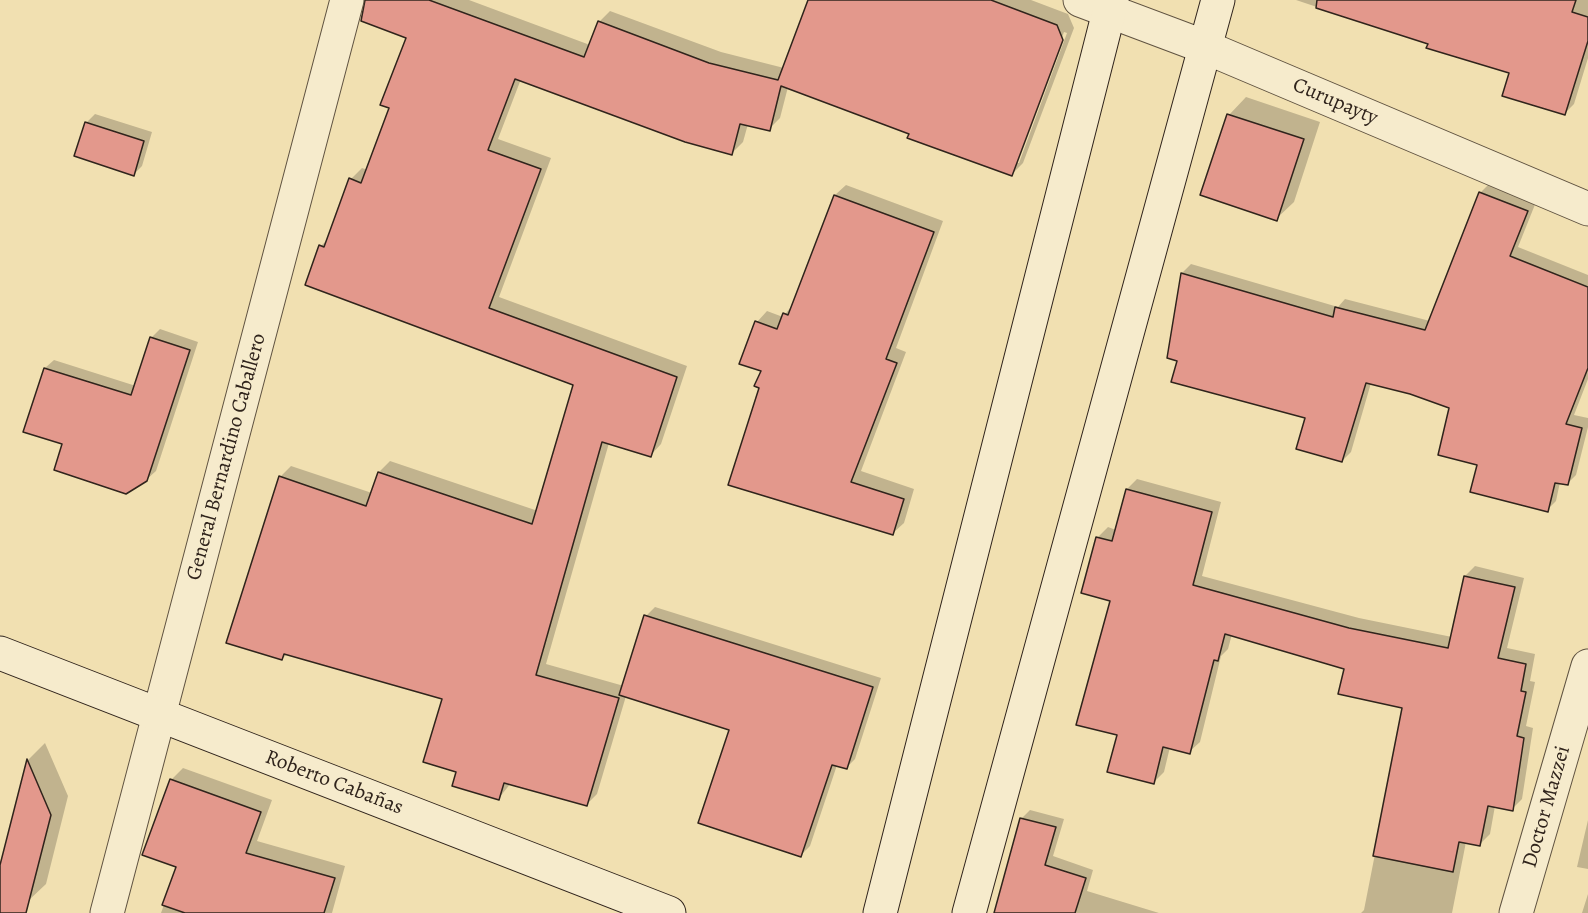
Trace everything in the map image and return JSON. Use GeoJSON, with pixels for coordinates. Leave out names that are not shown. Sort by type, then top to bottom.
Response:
{"type":"FeatureCollection","features":[{"type":"Feature","properties":{"kind":"main road","name":"General Bernardino Caballero"},"geometry":{"type":"LineString","coordinates":[[107,913],[347,0]]}},
{"type":"Feature","properties":{"kind":"main road"},"geometry":{"type":"LineString","coordinates":[[969,913],[1218,0]]}},
{"type":"Feature","properties":{"kind":"main road"},"geometry":{"type":"LineString","coordinates":[[880,913],[1100,4]]}},
{"type":"Feature","properties":{"kind":"main road","name":"Curupayty"},"geometry":{"type":"LineString","coordinates":[[1100,4],[1588,209]]}},
{"type":"Feature","properties":{"kind":"main road","name":"Roberto Cabañas"},"geometry":{"type":"LineString","coordinates":[[0,653],[669,913]]}},
{"type":"Feature","properties":{"kind":"main road","name":"Doctor Mazzei"},"geometry":{"type":"LineString","coordinates":[[1516,913],[1588,666]]}},
{"type":"Feature","properties":{"kind":"building"},"geometry":{"type":"Polygon","coordinates":[[[365,0],[429,0],[584,57],[598,21],[709,63],[778,80],[808,0],[991,0],[1057,25],[1063,40],[1012,176],[907,138],[909,134],[781,86],[770,131],[740,124],[732,155],[685,142],[515,79],[488,150],[541,169],[489,308],[677,377],[651,457],[602,442],[536,675],[619,698],[587,806],[504,783],[499,800],[452,786],[456,772],[423,762],[442,699],[284,654],[282,660],[226,643],[279,476],[366,506],[378,472],[532,524],[573,385],[305,285],[319,245],[324,247],[349,178],[361,183],[389,108],[380,105],[406,38],[361,21],[365,0]]]}},
{"type":"Feature","properties":{"kind":"building"},"geometry":{"type":"Polygon","coordinates":[[[1317,0],[1576,0],[1572,12],[1588,17],[1588,41],[1565,115],[1502,96],[1509,73],[1426,48],[1428,44],[1316,8],[1317,0]]]}},
{"type":"Feature","properties":{"kind":"building"},"geometry":{"type":"Polygon","coordinates":[[[1227,114],[1304,139],[1277,221],[1200,195],[1227,114]]]}},
{"type":"Feature","properties":{"kind":"building"},"geometry":{"type":"Polygon","coordinates":[[[85,122],[144,141],[134,176],[74,156],[85,122]]]}},
{"type":"Feature","properties":{"kind":"building"},"geometry":{"type":"Polygon","coordinates":[[[1479,192],[1528,211],[1510,256],[1588,287],[1588,368],[1566,424],[1582,428],[1568,485],[1555,483],[1548,512],[1470,492],[1477,465],[1438,455],[1449,408],[1410,394],[1366,383],[1342,462],[1296,449],[1305,418],[1171,382],[1177,361],[1167,358],[1181,273],[1333,317],[1335,307],[1425,330],[1479,192]]]}},
{"type":"Feature","properties":{"kind":"building"},"geometry":{"type":"Polygon","coordinates":[[[834,195],[934,232],[886,359],[897,363],[851,482],[904,499],[893,535],[728,485],[759,388],[754,386],[761,371],[739,364],[755,321],[777,329],[783,313],[788,315],[834,195]]]}},
{"type":"Feature","properties":{"kind":"building"},"geometry":{"type":"Polygon","coordinates":[[[150,337],[190,350],[147,481],[126,494],[54,470],[62,444],[23,432],[44,368],[131,395],[150,337]]]}},
{"type":"Feature","properties":{"kind":"building"},"geometry":{"type":"Polygon","coordinates":[[[1126,489],[1212,512],[1193,585],[1349,628],[1448,648],[1464,576],[1515,587],[1498,658],[1526,664],[1521,691],[1526,692],[1517,736],[1524,738],[1513,811],[1488,806],[1480,846],[1459,842],[1453,872],[1373,856],[1402,708],[1338,694],[1344,669],[1225,634],[1218,661],[1214,660],[1190,754],[1163,747],[1154,784],[1107,772],[1117,735],[1076,725],[1110,601],[1081,593],[1096,537],[1112,541],[1126,489]]]}},
{"type":"Feature","properties":{"kind":"building"},"geometry":{"type":"Polygon","coordinates":[[[644,615],[873,687],[847,769],[832,765],[801,857],[698,823],[729,730],[619,695],[644,615]]]}},
{"type":"Feature","properties":{"kind":"building"},"geometry":{"type":"Polygon","coordinates":[[[27,759],[51,815],[26,913],[0,913],[0,865],[27,759]]]}},
{"type":"Feature","properties":{"kind":"building"},"geometry":{"type":"Polygon","coordinates":[[[170,779],[261,812],[246,853],[335,878],[324,913],[185,913],[162,905],[176,867],[142,855],[170,779]]]}},
{"type":"Feature","properties":{"kind":"building"},"geometry":{"type":"Polygon","coordinates":[[[1020,818],[1056,827],[1045,865],[1086,878],[1075,913],[994,913],[1020,818]]]}}]}
